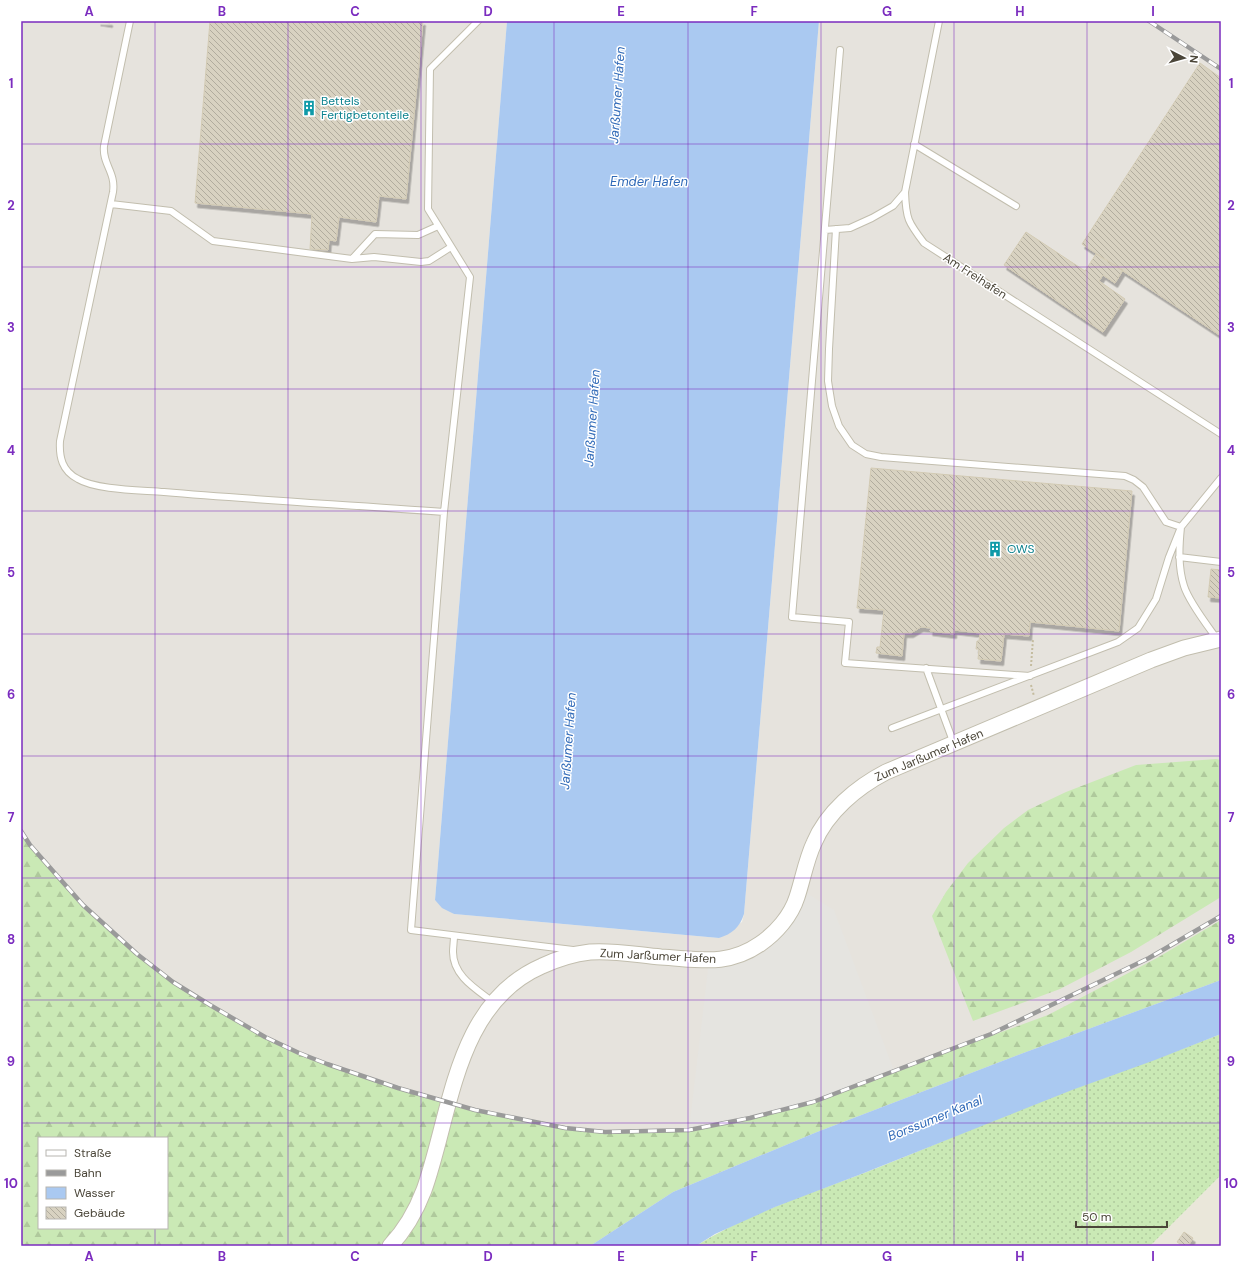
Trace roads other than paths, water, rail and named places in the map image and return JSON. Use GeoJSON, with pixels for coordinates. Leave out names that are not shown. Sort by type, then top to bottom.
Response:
{"type":"FeatureCollection","features":[{"type":"Feature","properties":{"kind":"street","name":"Zum Jarßumer Hafen"},"geometry":{"type":"LineString","coordinates":[[390,1246],[409,1222],[418,1206],[429,1177],[463,1057],[480,1020],[493,1002],[521,976],[557,959],[590,952],[709,961],[733,957],[747,951],[770,936],[787,916],[796,900],[814,843],[820,831],[832,815],[848,798],[870,781],[1151,660],[1184,648],[1219,639]]}},
{"type":"Feature","properties":{"kind":"lane"},"geometry":{"type":"LineString","coordinates":[[130,21],[104,146],[105,159],[114,179],[114,187],[60,441],[61,459],[65,469],[71,475],[86,484],[104,487],[201,496],[444,512]]}},
{"type":"Feature","properties":{"kind":"lane"},"geometry":{"type":"LineString","coordinates":[[478,21],[430,69],[428,210],[470,277],[444,512],[411,930],[590,952]]}},
{"type":"Feature","properties":{"kind":"lane","name":"Am Freihafen"},"geometry":{"type":"LineString","coordinates":[[939,21],[905,192],[906,213],[911,226],[924,243],[1221,434]]}},
{"type":"Feature","properties":{"kind":"lane"},"geometry":{"type":"LineString","coordinates":[[840,50],[792,617],[849,622],[846,662],[1030,676]]}},
{"type":"Feature","properties":{"kind":"lane"},"geometry":{"type":"LineString","coordinates":[[914,144],[1016,206]]}},
{"type":"Feature","properties":{"kind":"lane"},"geometry":{"type":"LineString","coordinates":[[825,230],[850,228],[872,218],[893,206],[905,192]]}},
{"type":"Feature","properties":{"kind":"lane"},"geometry":{"type":"LineString","coordinates":[[111,204],[171,212],[213,241],[352,259],[374,257],[421,262],[429,261],[451,247]]}},
{"type":"Feature","properties":{"kind":"lane"},"geometry":{"type":"LineString","coordinates":[[352,259],[374,234],[418,235],[438,226]]}},
{"type":"Feature","properties":{"kind":"lane"},"geometry":{"type":"LineString","coordinates":[[836,229],[832,281],[828,381],[832,406],[839,426],[852,445],[866,454],[881,457],[1125,476],[1134,480],[1143,487],[1166,522],[1181,527]]}},
{"type":"Feature","properties":{"kind":"lane"},"geometry":{"type":"LineString","coordinates":[[892,728],[1118,642],[1138,628],[1156,599],[1169,557],[1181,527],[1221,478]]}},
{"type":"Feature","properties":{"kind":"lane"},"geometry":{"type":"LineString","coordinates":[[1181,527],[1179,557],[1184,588],[1199,613],[1219,639]]}},
{"type":"Feature","properties":{"kind":"lane"},"geometry":{"type":"LineString","coordinates":[[1179,557],[1221,562]]}},
{"type":"Feature","properties":{"kind":"lane"},"geometry":{"type":"LineString","coordinates":[[926,668],[954,744]]}},
{"type":"Feature","properties":{"kind":"lane"},"geometry":{"type":"LineString","coordinates":[[454,936],[453,953],[457,970],[469,983],[493,1002]]}},
{"type":"Feature","properties":{"kind":"water","name":"Emder Hafen"},"geometry":{"type":"Polygon","coordinates":[[[507,21],[819,21],[744,914],[740,923],[735,929],[719,938],[454,914],[442,908],[435,900],[507,21]]]}},
{"type":"Feature","properties":{"kind":"water","name":"Borssumer Kanal"},"geometry":{"type":"Polygon","coordinates":[[[1221,980],[1221,1034],[1072,1090],[775,1207],[715,1234],[696,1246],[590,1246],[673,1192],[817,1132],[1026,1052],[1221,980]]]}},
{"type":"Feature","properties":{"kind":"railway"},"geometry":{"type":"LineString","coordinates":[[1149,21],[1221,69]]}},
{"type":"Feature","properties":{"kind":"railway"},"geometry":{"type":"LineString","coordinates":[[21,831],[30,845],[83,905],[137,954],[173,982],[265,1037],[327,1064],[398,1088],[475,1110],[565,1128],[605,1132],[689,1130],[750,1118],[813,1102],[991,1034],[1149,958],[1221,916]]}},
{"type":"Feature","properties":{"kind":"place","name":"Bettels Fertigbetonteile"},"geometry":{"type":"Point","coordinates":[309,108]}},
{"type":"Feature","properties":{"kind":"place","name":"OWS"},"geometry":{"type":"Point","coordinates":[995,549]}},
{"type":"Feature","properties":{"kind":"water label","name":"Jarßumer Hafen"},"geometry":{"type":"Point","coordinates":[617,95]}},
{"type":"Feature","properties":{"kind":"water label","name":"Jarßumer Hafen"},"geometry":{"type":"Point","coordinates":[592,418]}},
{"type":"Feature","properties":{"kind":"water label","name":"Jarßumer Hafen"},"geometry":{"type":"Point","coordinates":[568,741]}}]}
